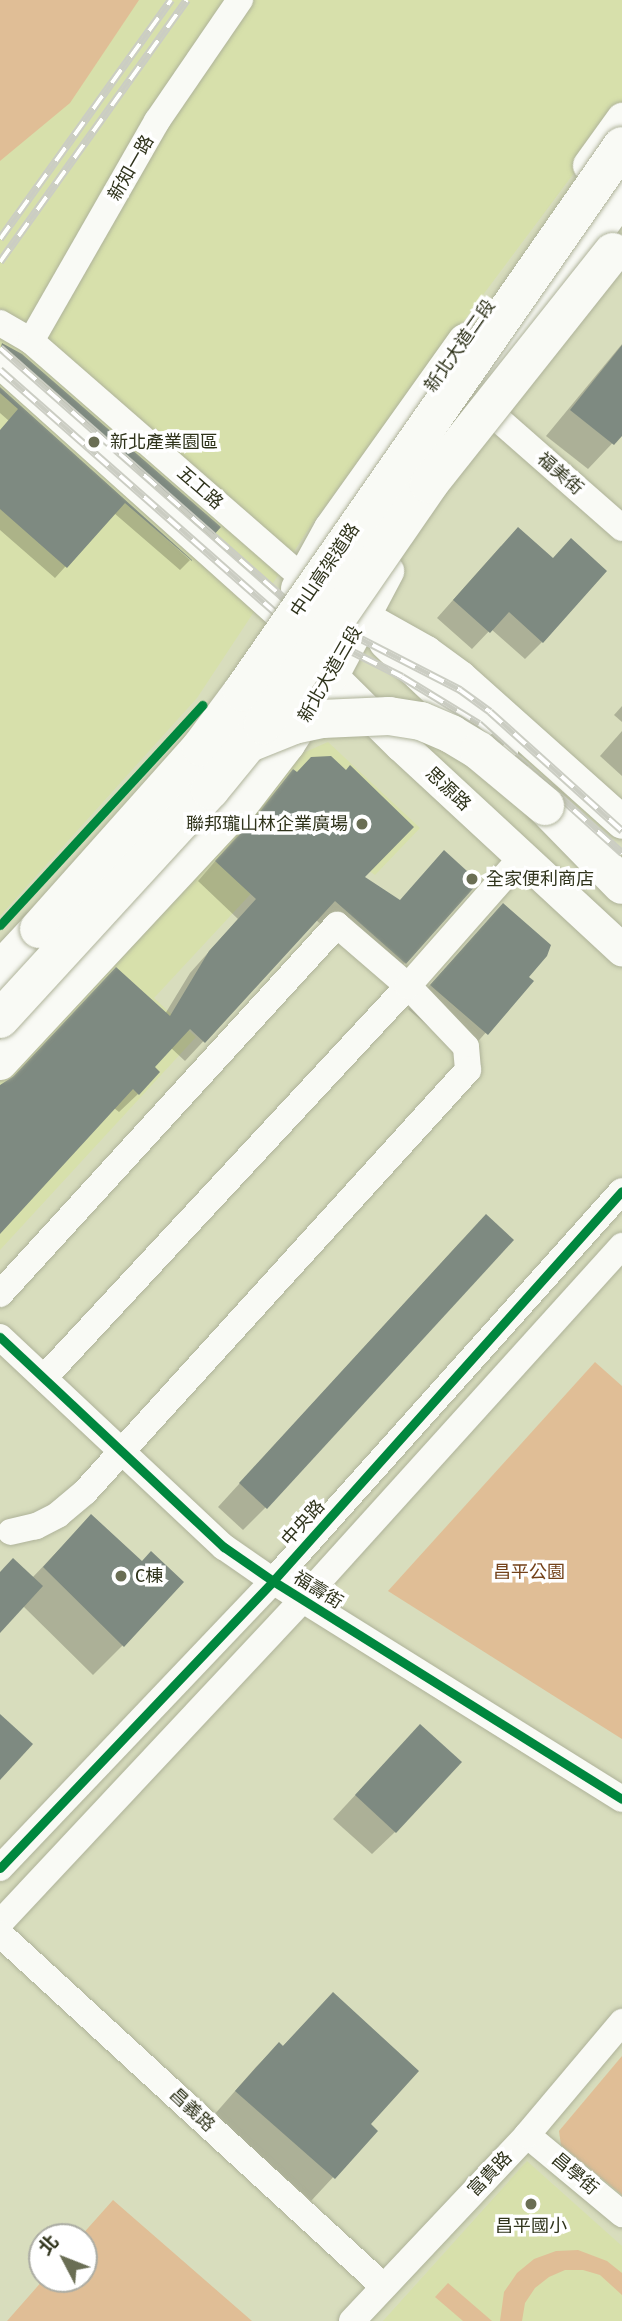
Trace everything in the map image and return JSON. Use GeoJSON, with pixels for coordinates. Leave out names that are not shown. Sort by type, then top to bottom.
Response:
{"type":"FeatureCollection","features":[{"type":"Feature","properties":{"kind":"highway","name":"中山高架道路"},"geometry":{"type":"LineString","coordinates":[[0,971],[201,747],[622,146]]}},
{"type":"Feature","properties":{"kind":"highway"},"geometry":{"type":"LineString","coordinates":[[290,633],[312,584],[542,305],[622,193]]}},
{"type":"Feature","properties":{"kind":"highway"},"geometry":{"type":"LineString","coordinates":[[0,1019],[210,790],[263,724],[437,474],[622,239]]}},
{"type":"Feature","properties":{"kind":"highway"},"geometry":{"type":"LineString","coordinates":[[39,929],[208,770],[241,747],[294,725],[349,715],[389,716],[421,721],[451,734],[479,751],[545,806],[622,885]]}},
{"type":"Feature","properties":{"kind":"main road","name":"新北大道二段"},"geometry":{"type":"LineString","coordinates":[[312,584],[330,528],[622,119]]}},
{"type":"Feature","properties":{"kind":"main road"},"geometry":{"type":"LineString","coordinates":[[362,617],[402,547],[622,254]]}},
{"type":"Feature","properties":{"kind":"main road"},"geometry":{"type":"LineString","coordinates":[[312,584],[362,617],[397,634],[460,677],[622,822]]}},
{"type":"Feature","properties":{"kind":"main road"},"geometry":{"type":"LineString","coordinates":[[362,617],[400,659],[622,863]]}},
{"type":"Feature","properties":{"kind":"main road","name":"新北大道三段"},"geometry":{"type":"LineString","coordinates":[[0,995],[215,757],[290,633],[362,617]]}},
{"type":"Feature","properties":{"kind":"main road","name":"新北大道三段"},"geometry":{"type":"LineString","coordinates":[[0,1063],[241,805],[288,744],[332,675],[362,617]]}},
{"type":"Feature","properties":{"kind":"main road"},"geometry":{"type":"LineString","coordinates":[[0,948],[290,633]]}},
{"type":"Feature","properties":{"kind":"main road","name":"思源路"},"geometry":{"type":"LineString","coordinates":[[290,633],[522,858],[622,950]]}},
{"type":"Feature","properties":{"kind":"street","name":"新知一路"},"geometry":{"type":"LineString","coordinates":[[31,341],[157,121],[240,0]]}},
{"type":"Feature","properties":{"kind":"street","name":"五工路"},"geometry":{"type":"LineString","coordinates":[[0,323],[31,341],[312,584]]}},
{"type":"Feature","properties":{"kind":"street"},"geometry":{"type":"LineString","coordinates":[[0,366],[290,633]]}},
{"type":"Feature","properties":{"kind":"street","name":"福美街"},"geometry":{"type":"LineString","coordinates":[[498,419],[622,528]]}},
{"type":"Feature","properties":{"kind":"street"},"geometry":{"type":"LineString","coordinates":[[44,1378],[408,986],[522,858]]}},
{"type":"Feature","properties":{"kind":"street"},"geometry":{"type":"LineString","coordinates":[[0,1294],[337,925],[408,986],[466,1047],[468,1070],[85,1492],[58,1515],[36,1526],[11,1532]]}},
{"type":"Feature","properties":{"kind":"street","name":"中央路"},"geometry":{"type":"LineString","coordinates":[[0,1868],[273,1581],[622,1192]]}},
{"type":"Feature","properties":{"kind":"street"},"geometry":{"type":"LineString","coordinates":[[0,1923],[303,1599],[622,1246]]}},
{"type":"Feature","properties":{"kind":"street","name":"福壽街"},"geometry":{"type":"LineString","coordinates":[[0,1337],[224,1547],[273,1581],[622,1799]]}},
{"type":"Feature","properties":{"kind":"street","name":"昌義路"},"geometry":{"type":"LineString","coordinates":[[0,1934],[383,2286]]}},
{"type":"Feature","properties":{"kind":"street","name":"富貴路"},"geometry":{"type":"LineString","coordinates":[[352,2321],[527,2135],[622,2022]]}},
{"type":"Feature","properties":{"kind":"street","name":"昌學街"},"geometry":{"type":"LineString","coordinates":[[527,2135],[622,2214]]}},
{"type":"Feature","properties":{"kind":"shaded area"},"geometry":{"type":"Polygon","coordinates":[[[0,0],[622,0],[622,109],[316,518],[197,698],[0,916],[0,0]]]}},
{"type":"Feature","properties":{"kind":"shaded area"},"geometry":{"type":"Polygon","coordinates":[[[328,742],[420,828],[375,875],[310,830],[154,998],[196,1037],[0,1250],[0,1081],[303,753],[328,742]]]}},
{"type":"Feature","properties":{"kind":"shaded area","name":"昌平國小"},"geometry":{"type":"Polygon","coordinates":[[[527,2161],[622,2246],[622,2321],[383,2321],[527,2161]]]}},
{"type":"Feature","properties":{"kind":"green space"},"geometry":{"type":"Polygon","coordinates":[[[0,0],[139,0],[70,103],[0,161],[0,0]]]}},
{"type":"Feature","properties":{"kind":"green space","name":"昌平公園"},"geometry":{"type":"Polygon","coordinates":[[[595,1362],[622,1386],[622,1739],[388,1591],[595,1362]]]}},
{"type":"Feature","properties":{"kind":"green space"},"geometry":{"type":"Polygon","coordinates":[[[622,2056],[622,2195],[561,2145],[559,2131],[622,2056]]]}},
{"type":"Feature","properties":{"kind":"green space"},"geometry":{"type":"Polygon","coordinates":[[[113,2200],[252,2321],[7,2321],[32,2293],[98,2293],[98,2223],[92,2223],[113,2200]]]}},
{"type":"Feature","properties":{"kind":"green space"},"geometry":{"type":"Polygon","coordinates":[[[578,2250],[607,2261],[622,2273],[622,2295],[600,2275],[583,2270],[565,2270],[549,2277],[535,2288],[525,2303],[522,2321],[500,2321],[504,2292],[517,2273],[534,2259],[556,2251],[578,2250]]]}},
{"type":"Feature","properties":{"kind":"green space"},"geometry":{"type":"Polygon","coordinates":[[[448,2283],[492,2321],[463,2321],[435,2297],[448,2283]]]}},
{"type":"Feature","properties":{"kind":"building"},"geometry":{"type":"Polygon","coordinates":[[[2,343],[22,354],[221,527],[213,536],[11,354],[0,351],[2,343]]]}},
{"type":"Feature","properties":{"kind":"building"},"geometry":{"type":"Polygon","coordinates":[[[622,345],[622,436],[614,445],[570,410],[622,345]]]}},
{"type":"Feature","properties":{"kind":"building"},"geometry":{"type":"Polygon","coordinates":[[[0,387],[192,561],[125,503],[67,568],[0,509],[0,430],[18,409],[0,393],[0,387]]]}},
{"type":"Feature","properties":{"kind":"building"},"geometry":{"type":"Polygon","coordinates":[[[518,527],[553,558],[571,538],[607,571],[543,643],[509,612],[490,633],[453,600],[518,527]]]}},
{"type":"Feature","properties":{"kind":"building"},"geometry":{"type":"Polygon","coordinates":[[[331,756],[346,770],[350,765],[414,827],[365,877],[400,900],[444,850],[479,882],[406,964],[335,901],[205,1043],[190,1029],[155,1067],[160,1072],[139,1095],[133,1089],[0,1234],[0,1085],[14,1076],[116,967],[170,1016],[209,951],[256,899],[215,861],[255,818],[293,769],[297,772],[311,757],[331,756]]]}},
{"type":"Feature","properties":{"kind":"building"},"geometry":{"type":"Polygon","coordinates":[[[503,903],[551,945],[547,956],[529,977],[534,981],[488,1035],[430,985],[503,903]]]}},
{"type":"Feature","properties":{"kind":"building"},"geometry":{"type":"Polygon","coordinates":[[[486,1214],[514,1240],[267,1509],[239,1483],[486,1214]]]}},
{"type":"Feature","properties":{"kind":"building","name":"C棟"},"geometry":{"type":"Polygon","coordinates":[[[91,1514],[142,1561],[151,1551],[184,1582],[124,1647],[43,1567],[91,1514]]]}},
{"type":"Feature","properties":{"kind":"building"},"geometry":{"type":"Polygon","coordinates":[[[13,1558],[43,1586],[0,1633],[0,1572],[13,1558]]]}},
{"type":"Feature","properties":{"kind":"building"},"geometry":{"type":"Polygon","coordinates":[[[0,1714],[33,1744],[0,1780],[0,1714]]]}},
{"type":"Feature","properties":{"kind":"building"},"geometry":{"type":"Polygon","coordinates":[[[420,1724],[462,1762],[396,1833],[355,1795],[420,1724]]]}},
{"type":"Feature","properties":{"kind":"building"},"geometry":{"type":"Polygon","coordinates":[[[333,1992],[419,2071],[371,2124],[378,2131],[335,2179],[235,2091],[279,2042],[283,2046],[333,1992]]]}},
{"type":"Feature","properties":{"kind":"railway"},"geometry":{"type":"LineString","coordinates":[[0,239],[171,0]]}},
{"type":"Feature","properties":{"kind":"railway"},"geometry":{"type":"LineString","coordinates":[[0,262],[187,0]]}},
{"type":"Feature","properties":{"kind":"railway"},"geometry":{"type":"LineString","coordinates":[[0,348],[287,601],[460,690],[490,712],[622,831]]}},
{"type":"Feature","properties":{"kind":"railway"},"geometry":{"type":"LineString","coordinates":[[0,370],[277,614],[402,677],[479,724],[622,853]]}},
{"type":"Feature","properties":{"kind":"cycle path"},"geometry":{"type":"LineString","coordinates":[[0,925],[202,705]]}},
{"type":"Feature","properties":{"kind":"cycle path"},"geometry":{"type":"LineString","coordinates":[[0,1868],[273,1581],[622,1191]]}},
{"type":"Feature","properties":{"kind":"cycle path"},"geometry":{"type":"LineString","coordinates":[[0,1337],[224,1547],[273,1581],[622,1799]]}},
{"type":"Feature","properties":{"kind":"place","name":"新北產業園區"},"geometry":{"type":"Point","coordinates":[94,442]}},
{"type":"Feature","properties":{"kind":"place","name":"聯邦瓏山林企業廣場"},"geometry":{"type":"Point","coordinates":[362,824]}},
{"type":"Feature","properties":{"kind":"place","name":"全家便利商店"},"geometry":{"type":"Point","coordinates":[472,879]}},
{"type":"Feature","properties":{"kind":"place","name":"C棟"},"geometry":{"type":"Point","coordinates":[121,1576]}},
{"type":"Feature","properties":{"kind":"place","name":"昌平國小"},"geometry":{"type":"Point","coordinates":[531,2204]}}]}
